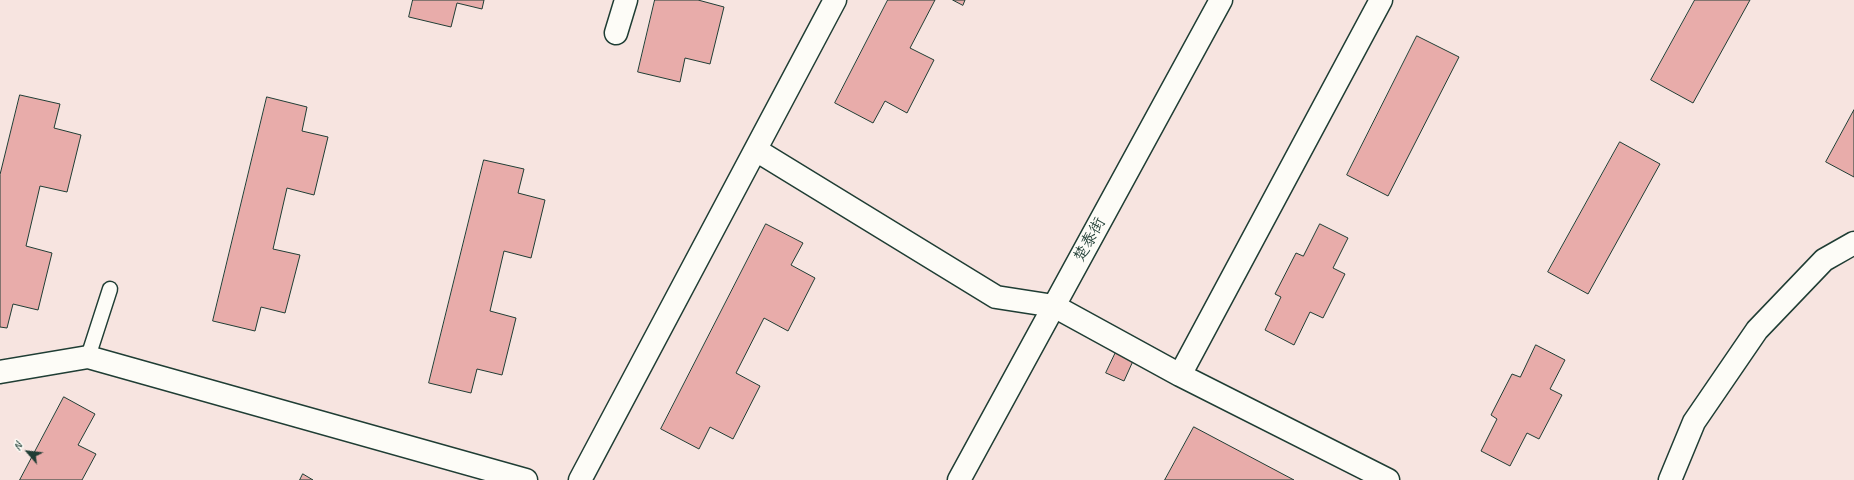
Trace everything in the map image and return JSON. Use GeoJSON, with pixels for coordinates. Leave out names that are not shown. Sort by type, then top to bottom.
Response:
{"type":"FeatureCollection","features":[{"type":"Feature","properties":{"kind":"street"},"geometry":{"type":"LineString","coordinates":[[616,33],[626,0]]}},
{"type":"Feature","properties":{"kind":"street"},"geometry":{"type":"LineString","coordinates":[[580,480],[835,0]]}},
{"type":"Feature","properties":{"kind":"street","name":"楚泰街"},"geometry":{"type":"LineString","coordinates":[[959,480],[1221,0]]}},
{"type":"Feature","properties":{"kind":"street"},"geometry":{"type":"LineString","coordinates":[[1180,375],[1381,0]]}},
{"type":"Feature","properties":{"kind":"street"},"geometry":{"type":"LineString","coordinates":[[756,150],[996,297],[1054,306],[1180,375],[1388,480]]}},
{"type":"Feature","properties":{"kind":"street"},"geometry":{"type":"LineString","coordinates":[[1670,480],[1694,422],[1757,330],[1824,260],[1854,243]]}},
{"type":"Feature","properties":{"kind":"street"},"geometry":{"type":"LineString","coordinates":[[0,372],[88,357],[503,477],[526,480]]}},
{"type":"Feature","properties":{"kind":"lane"},"geometry":{"type":"LineString","coordinates":[[88,357],[110,289]]}},
{"type":"Feature","properties":{"kind":"building"},"geometry":{"type":"Polygon","coordinates":[[[413,0],[484,0],[482,9],[457,3],[451,27],[409,17],[413,0]]]}},
{"type":"Feature","properties":{"kind":"building"},"geometry":{"type":"Polygon","coordinates":[[[655,0],[698,0],[724,7],[710,64],[685,58],[680,82],[638,72],[655,0]]]}},
{"type":"Feature","properties":{"kind":"building"},"geometry":{"type":"Polygon","coordinates":[[[888,0],[935,0],[910,48],[934,60],[907,113],[885,101],[873,123],[835,103],[888,0]]]}},
{"type":"Feature","properties":{"kind":"building"},"geometry":{"type":"Polygon","coordinates":[[[953,0],[965,0],[963,5],[953,0]]]}},
{"type":"Feature","properties":{"kind":"building"},"geometry":{"type":"Polygon","coordinates":[[[1695,0],[1750,0],[1693,103],[1651,80],[1695,0]]]}},
{"type":"Feature","properties":{"kind":"building"},"geometry":{"type":"Polygon","coordinates":[[[1417,36],[1459,57],[1388,196],[1347,175],[1417,36]]]}},
{"type":"Feature","properties":{"kind":"building"},"geometry":{"type":"Polygon","coordinates":[[[20,95],[60,104],[54,128],[81,135],[67,192],[40,186],[26,246],[52,253],[38,310],[13,304],[7,328],[0,327],[0,175],[20,95]]]}},
{"type":"Feature","properties":{"kind":"building"},"geometry":{"type":"Polygon","coordinates":[[[267,97],[307,107],[302,131],[328,137],[314,195],[287,188],[273,249],[300,255],[285,313],[261,307],[255,331],[213,321],[267,97]]]}},
{"type":"Feature","properties":{"kind":"building"},"geometry":{"type":"Polygon","coordinates":[[[1854,110],[1854,177],[1826,162],[1854,110]]]}},
{"type":"Feature","properties":{"kind":"building"},"geometry":{"type":"Polygon","coordinates":[[[1620,142],[1660,164],[1588,294],[1548,272],[1620,142]]]}},
{"type":"Feature","properties":{"kind":"building"},"geometry":{"type":"Polygon","coordinates":[[[484,160],[524,169],[518,193],[545,200],[531,258],[504,251],[490,311],[516,318],[502,375],[477,369],[471,393],[429,383],[484,160]]]}},
{"type":"Feature","properties":{"kind":"building"},"geometry":{"type":"Polygon","coordinates":[[[766,224],[803,243],[791,265],[815,278],[788,331],[764,318],[736,373],[760,386],[733,439],[710,427],[699,449],[661,429],[766,224]]]}},
{"type":"Feature","properties":{"kind":"building"},"geometry":{"type":"Polygon","coordinates":[[[1320,224],[1348,238],[1333,268],[1345,274],[1323,318],[1310,312],[1294,345],[1265,330],[1281,297],[1275,294],[1296,253],[1303,256],[1320,224]]]}},
{"type":"Feature","properties":{"kind":"building"},"geometry":{"type":"Polygon","coordinates":[[[1536,345],[1565,360],[1550,389],[1562,395],[1539,439],[1527,433],[1510,466],[1481,451],[1497,419],[1491,415],[1512,374],[1520,377],[1536,345]]]}},
{"type":"Feature","properties":{"kind":"building"},"geometry":{"type":"Polygon","coordinates":[[[1116,352],[1133,361],[1124,381],[1106,373],[1116,352]]]}},
{"type":"Feature","properties":{"kind":"building"},"geometry":{"type":"Polygon","coordinates":[[[64,397],[95,414],[78,445],[96,454],[82,480],[20,480],[64,397]]]}},
{"type":"Feature","properties":{"kind":"building"},"geometry":{"type":"Polygon","coordinates":[[[1194,427],[1294,480],[1165,480],[1194,427]]]}},
{"type":"Feature","properties":{"kind":"building"},"geometry":{"type":"Polygon","coordinates":[[[303,474],[313,480],[300,480],[303,474]]]}}]}
